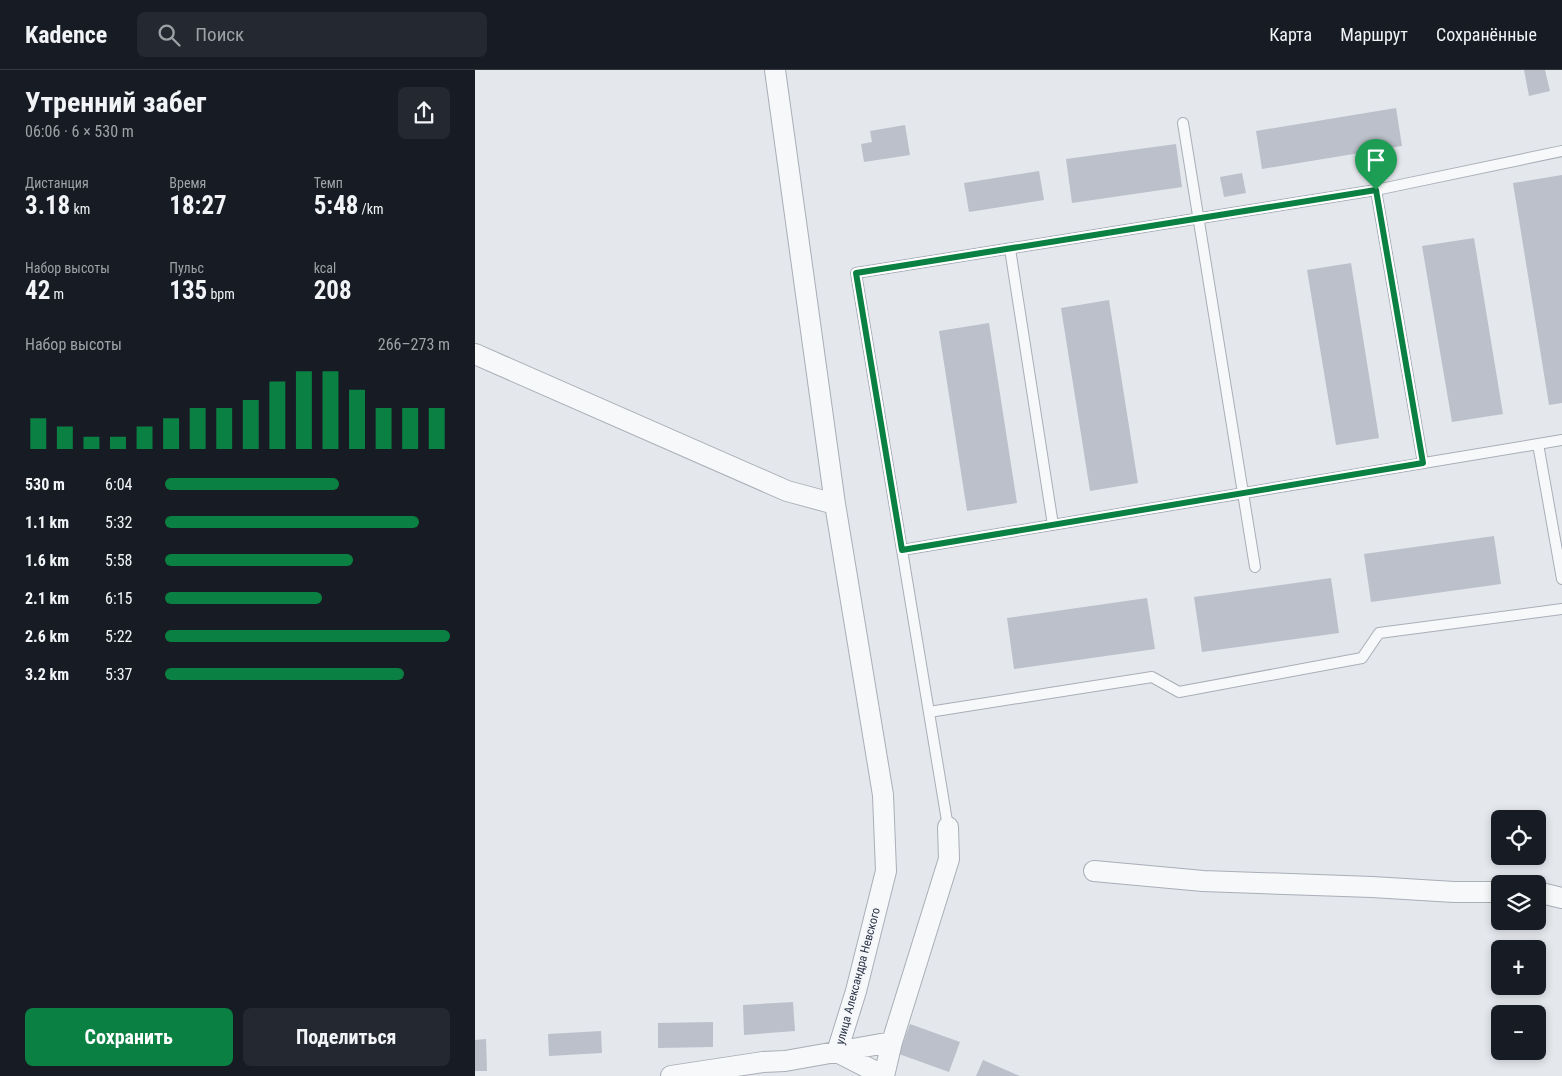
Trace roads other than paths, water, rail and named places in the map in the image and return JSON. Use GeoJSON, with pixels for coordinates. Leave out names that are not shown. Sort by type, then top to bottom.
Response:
{"type":"FeatureCollection","features":[{"type":"Feature","properties":{"kind":"street","name":"улица Александра Невского"},"geometry":{"type":"LineString","coordinates":[[775,70],[835,504],[883,795],[886,871],[856,991],[837,1052],[884,1076],[892,1042],[949,859],[948,827]]}},
{"type":"Feature","properties":{"kind":"street"},"geometry":{"type":"LineString","coordinates":[[475,354],[787,491],[835,504]]}},
{"type":"Feature","properties":{"kind":"street"},"geometry":{"type":"LineString","coordinates":[[1094,871],[1203,881],[1491,892]]}},
{"type":"Feature","properties":{"kind":"street"},"geometry":{"type":"LineString","coordinates":[[1546,894],[1562,898]]}},
{"type":"Feature","properties":{"kind":"street"},"geometry":{"type":"LineString","coordinates":[[671,1076],[758,1069],[785,1060],[892,1042]]}},
{"type":"Feature","properties":{"kind":"lane"},"geometry":{"type":"LineString","coordinates":[[1183,124],[1255,567]]}},
{"type":"Feature","properties":{"kind":"lane"},"geometry":{"type":"LineString","coordinates":[[948,827],[856,273],[1376,190],[1562,151]]}},
{"type":"Feature","properties":{"kind":"lane"},"geometry":{"type":"LineString","coordinates":[[1376,190],[1423,463]]}},
{"type":"Feature","properties":{"kind":"lane"},"geometry":{"type":"LineString","coordinates":[[1010,249],[1053,525]]}},
{"type":"Feature","properties":{"kind":"lane"},"geometry":{"type":"LineString","coordinates":[[902,550],[1562,440]]}},
{"type":"Feature","properties":{"kind":"lane"},"geometry":{"type":"LineString","coordinates":[[1538,444],[1562,579]]}},
{"type":"Feature","properties":{"kind":"lane"},"geometry":{"type":"LineString","coordinates":[[929,712],[1152,677],[1179,692],[1362,658],[1379,633],[1562,609]]}}]}
